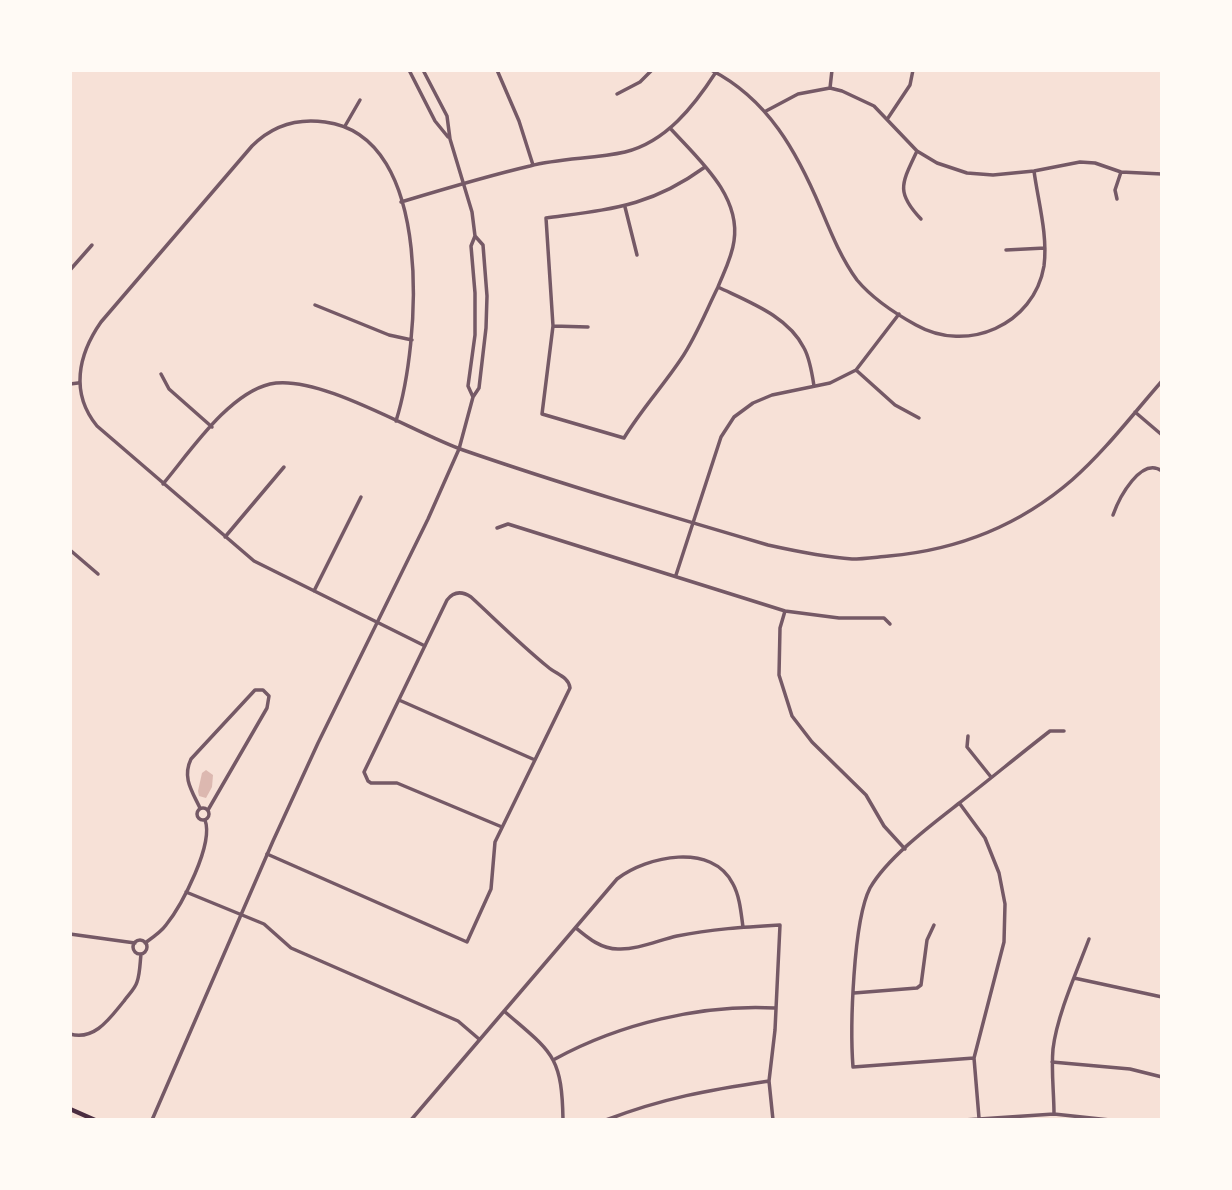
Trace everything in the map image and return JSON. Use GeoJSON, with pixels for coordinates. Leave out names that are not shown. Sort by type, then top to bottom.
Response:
{"type":"FeatureCollection","features":[{"type":"Feature","properties":{"kind":"main road"},"geometry":{"type":"LineString","coordinates":[[70,1109],[95,1120]]}},
{"type":"Feature","properties":{"kind":"street"},"geometry":{"type":"LineString","coordinates":[[409,70],[435,121],[450,139]]}},
{"type":"Feature","properties":{"kind":"street"},"geometry":{"type":"LineString","coordinates":[[152,1120],[239,915],[318,743],[433,510],[459,449],[473,397],[479,388],[487,296],[483,245],[475,236],[464,183],[450,139],[447,116],[423,70]]}},
{"type":"Feature","properties":{"kind":"street"},"geometry":{"type":"LineString","coordinates":[[497,70],[519,121],[533,165]]}},
{"type":"Feature","properties":{"kind":"street"},"geometry":{"type":"LineString","coordinates":[[617,94],[640,82],[652,70]]}},
{"type":"Feature","properties":{"kind":"street"},"geometry":{"type":"LineString","coordinates":[[830,88],[832,70]]}},
{"type":"Feature","properties":{"kind":"street"},"geometry":{"type":"LineString","coordinates":[[888,118],[910,85],[913,70]]}},
{"type":"Feature","properties":{"kind":"street"},"geometry":{"type":"LineString","coordinates":[[401,202],[533,165],[625,152],[641,147],[670,128],[694,104],[713,71],[741,89],[766,111],[792,146],[842,258],[858,281],[874,296],[917,326],[935,333],[962,337],[982,335],[999,328],[1031,298],[1043,268],[1045,248],[1034,171]]}},
{"type":"Feature","properties":{"kind":"street"},"geometry":{"type":"LineString","coordinates":[[766,111],[798,94],[830,88],[874,106],[917,151],[937,163],[967,173],[993,175],[1034,171],[1080,162],[1095,163],[1121,172],[1162,174]]}},
{"type":"Feature","properties":{"kind":"street"},"geometry":{"type":"LineString","coordinates":[[345,125],[360,100]]}},
{"type":"Feature","properties":{"kind":"street"},"geometry":{"type":"LineString","coordinates":[[396,421],[409,369],[412,340],[413,274],[401,202],[384,158],[372,144],[345,125],[317,121],[295,122],[273,130],[257,141],[101,322],[86,346],[78,383],[85,407],[97,426],[225,537],[266,568],[425,646]]}},
{"type":"Feature","properties":{"kind":"street"},"geometry":{"type":"LineString","coordinates":[[670,128],[705,167],[725,194],[735,222],[732,254],[718,287],[683,356],[639,413],[624,438],[542,414],[553,326],[546,218],[625,207],[656,196],[684,182],[705,167]]}},
{"type":"Feature","properties":{"kind":"street"},"geometry":{"type":"LineString","coordinates":[[917,151],[903,194],[921,219]]}},
{"type":"Feature","properties":{"kind":"street"},"geometry":{"type":"LineString","coordinates":[[1117,199],[1115,190],[1121,172]]}},
{"type":"Feature","properties":{"kind":"street"},"geometry":{"type":"LineString","coordinates":[[625,207],[637,255]]}},
{"type":"Feature","properties":{"kind":"street"},"geometry":{"type":"LineString","coordinates":[[473,397],[468,386],[475,335],[471,246],[475,236]]}},
{"type":"Feature","properties":{"kind":"street"},"geometry":{"type":"LineString","coordinates":[[70,270],[92,246]]}},
{"type":"Feature","properties":{"kind":"street"},"geometry":{"type":"LineString","coordinates":[[1006,250],[1045,248]]}},
{"type":"Feature","properties":{"kind":"street"},"geometry":{"type":"LineString","coordinates":[[718,287],[761,308],[783,322],[796,335],[809,362],[814,386]]}},
{"type":"Feature","properties":{"kind":"street"},"geometry":{"type":"LineString","coordinates":[[315,305],[389,335],[412,340]]}},
{"type":"Feature","properties":{"kind":"street"},"geometry":{"type":"LineString","coordinates":[[676,576],[721,437],[734,417],[753,403],[772,395],[830,383],[856,370],[899,314]]}},
{"type":"Feature","properties":{"kind":"street"},"geometry":{"type":"LineString","coordinates":[[553,326],[588,327]]}},
{"type":"Feature","properties":{"kind":"street"},"geometry":{"type":"LineString","coordinates":[[856,370],[895,405],[919,418]]}},
{"type":"Feature","properties":{"kind":"street"},"geometry":{"type":"LineString","coordinates":[[161,374],[169,389],[212,426]]}},
{"type":"Feature","properties":{"kind":"street"},"geometry":{"type":"LineString","coordinates":[[163,484],[212,426],[246,394],[270,384],[291,382],[312,387],[459,449],[692,523],[806,554],[853,559],[905,555],[945,547],[987,533],[1017,519],[1074,477],[1162,381]]}},
{"type":"Feature","properties":{"kind":"street"},"geometry":{"type":"LineString","coordinates":[[70,384],[78,383]]}},
{"type":"Feature","properties":{"kind":"street"},"geometry":{"type":"LineString","coordinates":[[1135,412],[1162,435]]}},
{"type":"Feature","properties":{"kind":"street"},"geometry":{"type":"LineString","coordinates":[[1113,515],[1118,501],[1140,472],[1148,466],[1155,466],[1162,471]]}},
{"type":"Feature","properties":{"kind":"street"},"geometry":{"type":"LineString","coordinates":[[225,537],[284,467]]}},
{"type":"Feature","properties":{"kind":"street"},"geometry":{"type":"LineString","coordinates":[[314,591],[361,497]]}},
{"type":"Feature","properties":{"kind":"street"},"geometry":{"type":"LineString","coordinates":[[497,528],[508,524],[785,611],[839,618],[884,618],[890,624]]}},
{"type":"Feature","properties":{"kind":"street"},"geometry":{"type":"LineString","coordinates":[[70,550],[99,574]]}},
{"type":"Feature","properties":{"kind":"street"},"geometry":{"type":"LineString","coordinates":[[267,854],[467,942],[491,889],[492,850],[570,688],[569,681],[550,669],[471,597],[465,593],[455,593],[447,600],[364,772],[371,783],[403,785],[502,827]]}},
{"type":"Feature","properties":{"kind":"street"},"geometry":{"type":"LineString","coordinates":[[785,611],[780,628],[779,675],[792,716],[812,742],[866,794],[884,825],[905,849]]}},
{"type":"Feature","properties":{"kind":"street"},"geometry":{"type":"LineString","coordinates":[[255,690],[263,690],[269,696],[269,705],[208,810],[209,816],[205,820],[197,816],[200,808],[187,778],[186,772],[191,759],[255,690]]}},
{"type":"Feature","properties":{"kind":"street"},"geometry":{"type":"LineString","coordinates":[[399,700],[535,760]]}},
{"type":"Feature","properties":{"kind":"street"},"geometry":{"type":"LineString","coordinates":[[974,1058],[853,1067],[851,1042],[861,914],[866,897],[881,874],[905,849],[1050,731],[1064,731]]}},
{"type":"Feature","properties":{"kind":"street"},"geometry":{"type":"LineString","coordinates":[[968,736],[967,747],[991,777]]}},
{"type":"Feature","properties":{"kind":"street"},"geometry":{"type":"LineString","coordinates":[[960,803],[985,838],[999,873],[1005,904],[1004,943],[974,1058],[979,1118]]}},
{"type":"Feature","properties":{"kind":"street"},"geometry":{"type":"LineString","coordinates":[[200,808],[208,810]]}},
{"type":"Feature","properties":{"kind":"street"},"geometry":{"type":"LineString","coordinates":[[145,943],[166,925],[186,892],[206,843],[205,820]]}},
{"type":"Feature","properties":{"kind":"street"},"geometry":{"type":"LineString","coordinates":[[411,1120],[617,879],[632,867],[690,856],[707,860],[733,882],[743,927]]}},
{"type":"Feature","properties":{"kind":"street"},"geometry":{"type":"LineString","coordinates":[[186,892],[264,925],[291,948],[458,1021],[480,1039]]}},
{"type":"Feature","properties":{"kind":"street"},"geometry":{"type":"LineString","coordinates":[[576,928],[592,941],[609,948],[621,949],[680,936],[780,925],[769,1081],[773,1120]]}},
{"type":"Feature","properties":{"kind":"street"},"geometry":{"type":"LineString","coordinates":[[854,993],[917,988],[921,985],[927,940],[934,925]]}},
{"type":"Feature","properties":{"kind":"street"},"geometry":{"type":"LineString","coordinates":[[70,934],[135,943],[140,940],[145,943]]}},
{"type":"Feature","properties":{"kind":"street"},"geometry":{"type":"LineString","coordinates":[[1054,1114],[1052,1062],[1058,1030],[1089,939]]}},
{"type":"Feature","properties":{"kind":"street"},"geometry":{"type":"LineString","coordinates":[[135,943],[134,950],[141,954]]}},
{"type":"Feature","properties":{"kind":"street"},"geometry":{"type":"LineString","coordinates":[[70,1034],[88,1034],[105,1024],[137,984],[141,954],[146,951],[145,943]]}},
{"type":"Feature","properties":{"kind":"street"},"geometry":{"type":"LineString","coordinates":[[1074,978],[1162,998]]}},
{"type":"Feature","properties":{"kind":"street"},"geometry":{"type":"LineString","coordinates":[[555,1059],[576,1047],[675,1017],[743,1006],[775,1008]]}},
{"type":"Feature","properties":{"kind":"street"},"geometry":{"type":"LineString","coordinates":[[504,1011],[542,1043],[555,1059],[562,1085],[563,1120]]}},
{"type":"Feature","properties":{"kind":"street"},"geometry":{"type":"LineString","coordinates":[[1052,1062],[1130,1069],[1162,1077]]}},
{"type":"Feature","properties":{"kind":"street"},"geometry":{"type":"LineString","coordinates":[[606,1120],[664,1099],[769,1081]]}},
{"type":"Feature","properties":{"kind":"street"},"geometry":{"type":"LineString","coordinates":[[964,1120],[1054,1114],[1110,1120]]}},
{"type":"Feature","properties":{"kind":"shaded area"},"geometry":{"type":"Polygon","coordinates":[[[206,770],[213,775],[212,787],[206,798],[199,796],[198,791],[202,773],[206,770]]]}}]}
